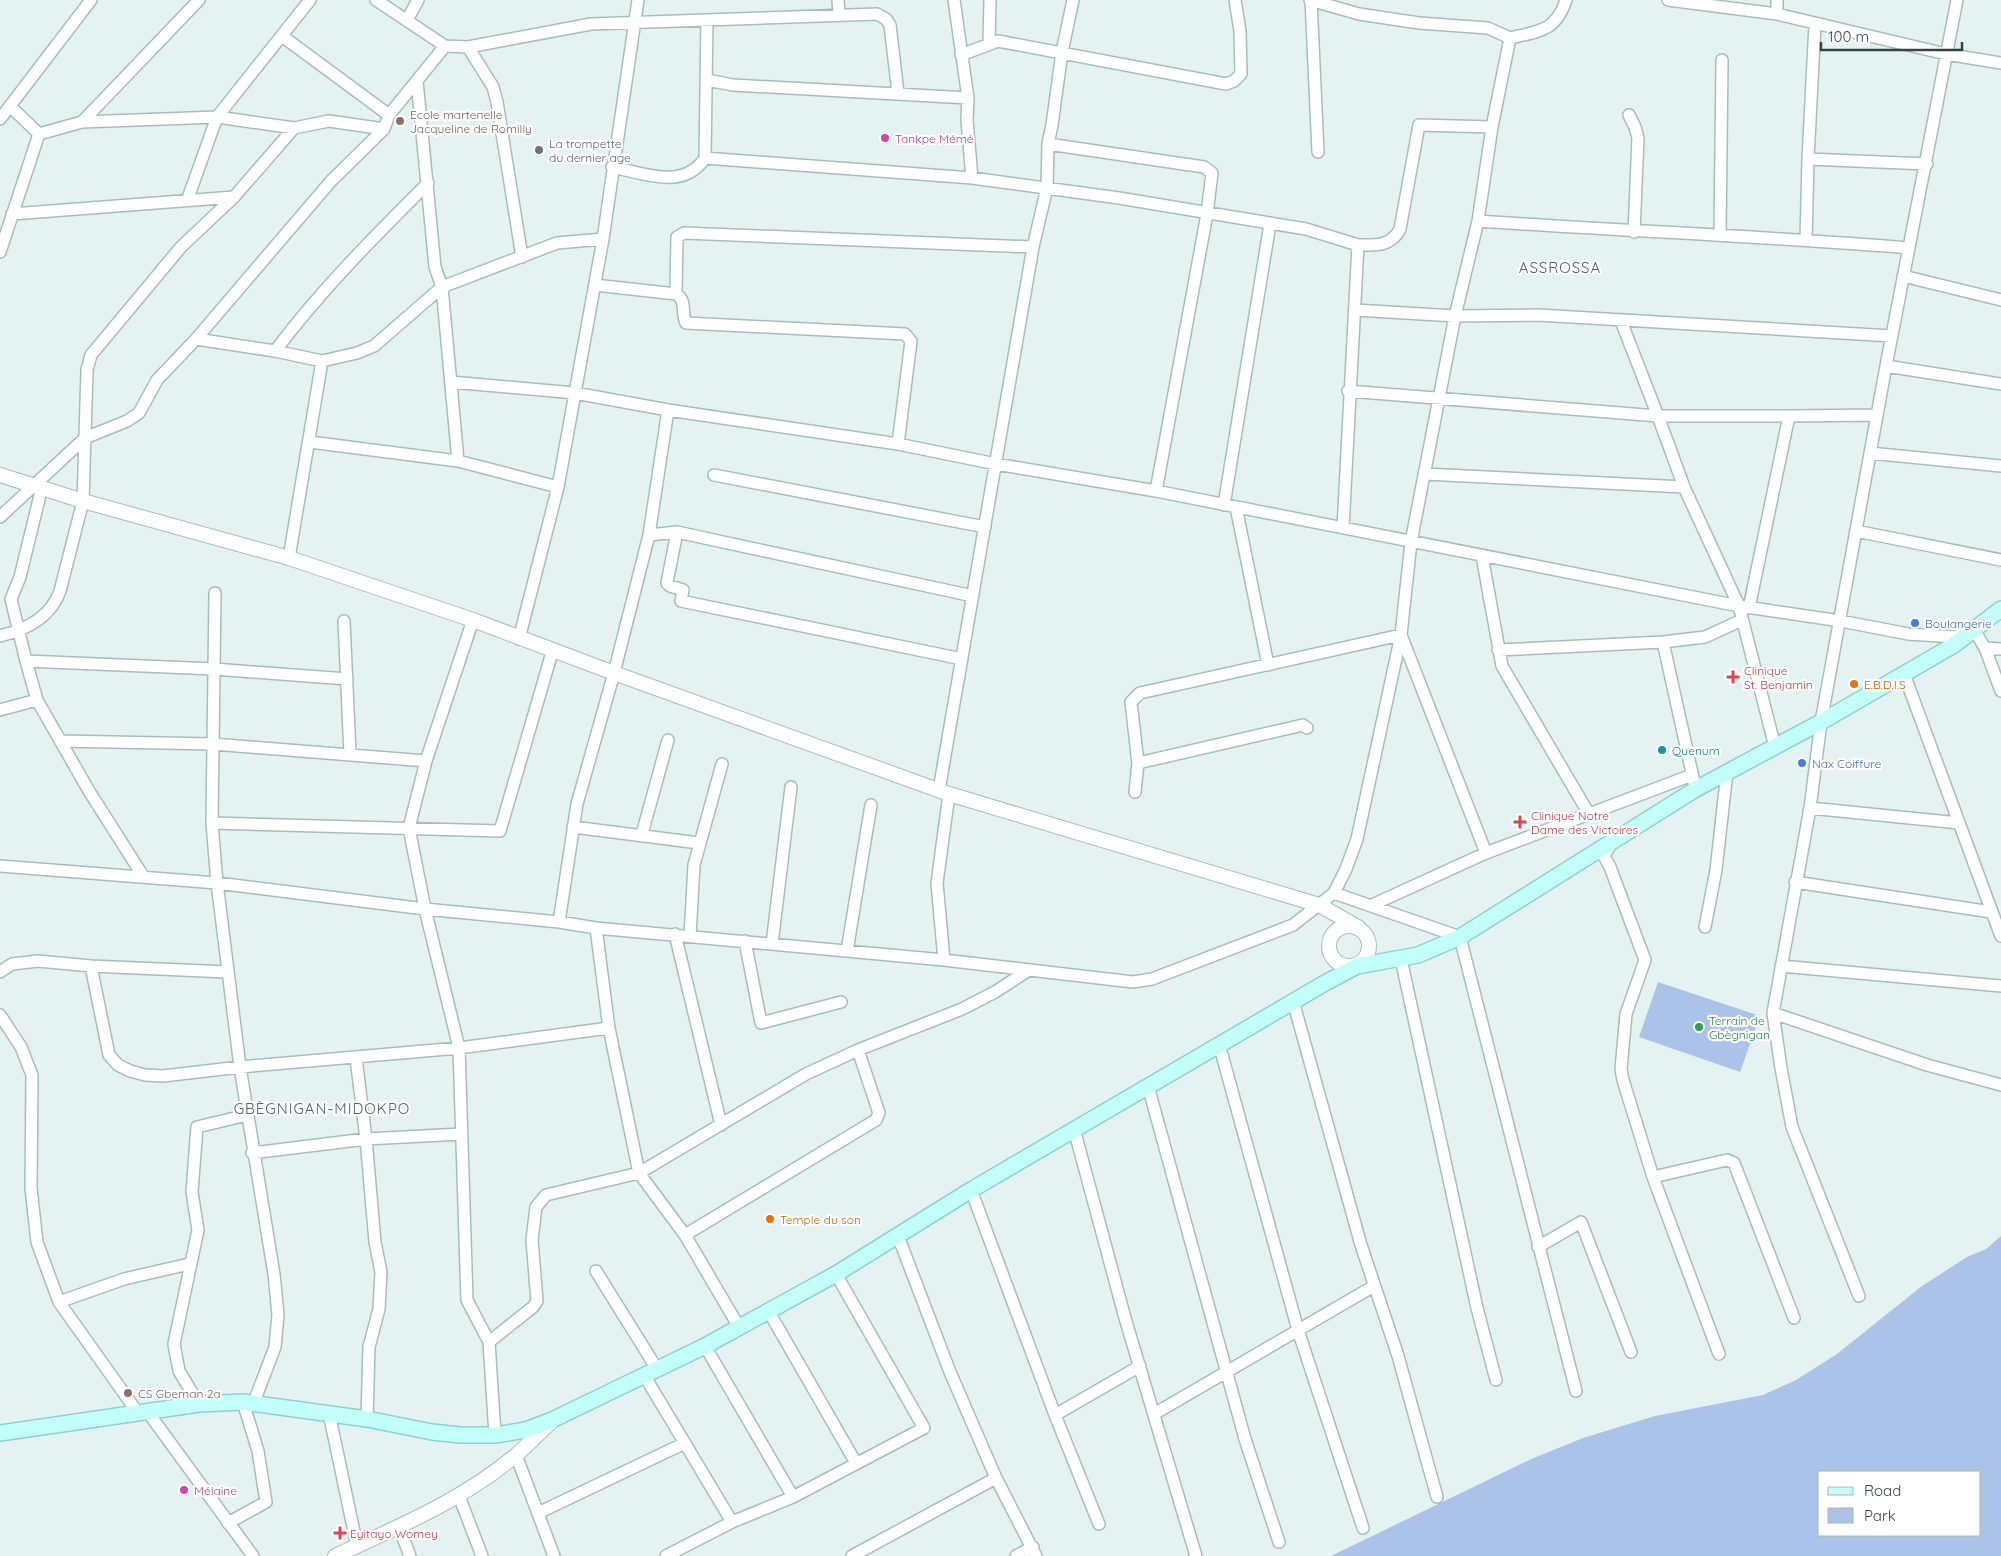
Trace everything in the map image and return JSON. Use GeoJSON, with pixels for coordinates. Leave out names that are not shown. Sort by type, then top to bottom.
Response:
{"type":"FeatureCollection","features":[{"type":"Feature","properties":{"kind":"main road"},"geometry":{"type":"LineString","coordinates":[[0,1433],[199,1404],[248,1402],[367,1419],[432,1432],[495,1435],[526,1430],[552,1420],[705,1346],[769,1312],[836,1274],[1074,1129],[1293,1001],[1357,966],[1401,959],[1434,950],[1460,938],[1612,842],[1694,782],[1727,772],[1821,722],[1904,674],[1974,630],[2001,609]]}},
{"type":"Feature","properties":{"kind":"street"},"geometry":{"type":"LineString","coordinates":[[0,119],[91,0]]}},
{"type":"Feature","properties":{"kind":"street"},"geometry":{"type":"LineString","coordinates":[[82,122],[199,0]]}},
{"type":"Feature","properties":{"kind":"street"},"geometry":{"type":"LineString","coordinates":[[188,198],[218,117],[310,0]]}},
{"type":"Feature","properties":{"kind":"street"},"geometry":{"type":"LineString","coordinates":[[376,0],[445,46],[468,47],[591,24],[877,14],[886,18],[890,24],[898,92]]}},
{"type":"Feature","properties":{"kind":"street"},"geometry":{"type":"LineString","coordinates":[[407,20],[418,0]]}},
{"type":"Feature","properties":{"kind":"street"},"geometry":{"type":"LineString","coordinates":[[520,639],[558,487],[603,239],[633,23],[638,0]]}},
{"type":"Feature","properties":{"kind":"street"},"geometry":{"type":"LineString","coordinates":[[838,0],[838,16]]}},
{"type":"Feature","properties":{"kind":"street"},"geometry":{"type":"LineString","coordinates":[[954,0],[968,98],[967,120],[972,178]]}},
{"type":"Feature","properties":{"kind":"street"},"geometry":{"type":"LineString","coordinates":[[989,44],[990,0]]}},
{"type":"Feature","properties":{"kind":"street"},"geometry":{"type":"LineString","coordinates":[[944,960],[937,883],[944,792],[962,659],[1033,247],[1047,188],[1048,144],[1062,52],[1073,0]]}},
{"type":"Feature","properties":{"kind":"street"},"geometry":{"type":"LineString","coordinates":[[962,55],[998,41],[1226,84],[1234,81],[1241,74],[1240,30],[1236,0]]}},
{"type":"Feature","properties":{"kind":"street"},"geometry":{"type":"LineString","coordinates":[[1318,152],[1310,0],[1359,14],[1419,23],[1488,28],[1510,38],[1548,27],[1561,17],[1566,0]]}},
{"type":"Feature","properties":{"kind":"street"},"geometry":{"type":"LineString","coordinates":[[1668,0],[1777,14],[1946,54],[2001,63]]}},
{"type":"Feature","properties":{"kind":"street"},"geometry":{"type":"LineString","coordinates":[[1777,0],[1777,14]]}},
{"type":"Feature","properties":{"kind":"street"},"geometry":{"type":"LineString","coordinates":[[1859,1296],[1792,1127],[1780,1068],[1774,1013],[1795,882],[1810,808],[1821,722],[1886,366],[1927,164],[1957,0]]}},
{"type":"Feature","properties":{"kind":"street"},"geometry":{"type":"LineString","coordinates":[[612,167],[671,179],[688,174],[699,167],[705,158],[707,20]]}},
{"type":"Feature","properties":{"kind":"street"},"geometry":{"type":"LineString","coordinates":[[1806,240],[1815,24]]}},
{"type":"Feature","properties":{"kind":"street"},"geometry":{"type":"LineString","coordinates":[[282,36],[389,115]]}},
{"type":"Feature","properties":{"kind":"street"},"geometry":{"type":"LineString","coordinates":[[0,866],[217,883],[559,922],[596,928],[944,960],[1133,982],[1143,981],[1293,925],[1334,893],[1346,869],[1357,839],[1401,635],[1411,542],[1455,316],[1478,221],[1492,126],[1510,38]]}},
{"type":"Feature","properties":{"kind":"street"},"geometry":{"type":"LineString","coordinates":[[0,517],[37,487],[85,438],[127,421],[139,413],[157,380],[196,339],[331,181],[384,129],[389,115],[445,46]]}},
{"type":"Feature","properties":{"kind":"street"},"geometry":{"type":"LineString","coordinates":[[468,47],[492,87],[497,102],[522,257]]}},
{"type":"Feature","properties":{"kind":"street"},"geometry":{"type":"LineString","coordinates":[[1720,235],[1722,60]]}},
{"type":"Feature","properties":{"kind":"street"},"geometry":{"type":"LineString","coordinates":[[707,80],[760,86],[898,92],[968,98]]}},
{"type":"Feature","properties":{"kind":"street"},"geometry":{"type":"LineString","coordinates":[[416,81],[428,183],[435,267],[442,287],[458,460]]}},
{"type":"Feature","properties":{"kind":"street"},"geometry":{"type":"LineString","coordinates":[[11,107],[39,134]]}},
{"type":"Feature","properties":{"kind":"street"},"geometry":{"type":"LineString","coordinates":[[1628,116],[1636,127],[1638,138],[1634,232]]}},
{"type":"Feature","properties":{"kind":"street"},"geometry":{"type":"LineString","coordinates":[[39,134],[82,122],[218,117],[294,128],[330,121],[384,129]]}},
{"type":"Feature","properties":{"kind":"street"},"geometry":{"type":"LineString","coordinates":[[705,158],[972,178],[1306,229],[1358,245],[1379,245],[1391,241],[1400,229],[1417,127],[1419,125],[1492,126]]}},
{"type":"Feature","properties":{"kind":"street"},"geometry":{"type":"LineString","coordinates":[[0,636],[19,632],[47,613],[55,605],[83,502],[87,370],[91,355],[181,247],[234,197],[294,128]]}},
{"type":"Feature","properties":{"kind":"street"},"geometry":{"type":"LineString","coordinates":[[0,252],[39,134]]}},
{"type":"Feature","properties":{"kind":"street"},"geometry":{"type":"LineString","coordinates":[[1048,144],[1204,166],[1212,173],[1207,214],[1156,491]]}},
{"type":"Feature","properties":{"kind":"street"},"geometry":{"type":"LineString","coordinates":[[1808,159],[1927,164]]}},
{"type":"Feature","properties":{"kind":"street"},"geometry":{"type":"LineString","coordinates":[[276,351],[302,314],[348,264],[428,183]]}},
{"type":"Feature","properties":{"kind":"street"},"geometry":{"type":"LineString","coordinates":[[12,214],[188,198],[234,197]]}},
{"type":"Feature","properties":{"kind":"street"},"geometry":{"type":"LineString","coordinates":[[1478,221],[1634,232],[1806,240],[1909,248]]}},
{"type":"Feature","properties":{"kind":"street"},"geometry":{"type":"LineString","coordinates":[[1268,666],[1230,506],[1270,224]]}},
{"type":"Feature","properties":{"kind":"street"},"geometry":{"type":"LineString","coordinates":[[676,294],[677,237],[684,233],[1033,247]]}},
{"type":"Feature","properties":{"kind":"street"},"geometry":{"type":"LineString","coordinates":[[196,339],[276,351],[322,361],[365,351],[374,346],[442,287],[556,244],[603,239]]}},
{"type":"Feature","properties":{"kind":"street"},"geometry":{"type":"LineString","coordinates":[[1342,528],[1348,391],[1358,245]]}},
{"type":"Feature","properties":{"kind":"street"},"geometry":{"type":"LineString","coordinates":[[1903,276],[2001,300]]}},
{"type":"Feature","properties":{"kind":"street"},"geometry":{"type":"LineString","coordinates":[[595,285],[676,294],[681,297],[683,302],[686,323],[905,334],[911,342],[898,444]]}},
{"type":"Feature","properties":{"kind":"street"},"geometry":{"type":"LineString","coordinates":[[1355,310],[1455,316],[1538,315],[1892,336]]}},
{"type":"Feature","properties":{"kind":"street"},"geometry":{"type":"LineString","coordinates":[[1621,321],[1684,487],[1744,607]]}},
{"type":"Feature","properties":{"kind":"street"},"geometry":{"type":"LineString","coordinates":[[289,558],[310,442],[322,361]]}},
{"type":"Feature","properties":{"kind":"street"},"geometry":{"type":"LineString","coordinates":[[1886,366],[2001,384]]}},
{"type":"Feature","properties":{"kind":"street"},"geometry":{"type":"LineString","coordinates":[[451,382],[575,393],[668,410],[898,444],[996,464],[1156,491],[1744,607],[1840,621],[1908,634],[1955,637],[1974,630],[1985,648],[2001,691]]}},
{"type":"Feature","properties":{"kind":"street"},"geometry":{"type":"LineString","coordinates":[[1348,391],[1658,416],[1877,415]]}},
{"type":"Feature","properties":{"kind":"street"},"geometry":{"type":"LineString","coordinates":[[559,922],[576,804],[614,673],[649,535],[668,410]]}},
{"type":"Feature","properties":{"kind":"street"},"geometry":{"type":"LineString","coordinates":[[1775,747],[1742,620],[1789,416]]}},
{"type":"Feature","properties":{"kind":"street"},"geometry":{"type":"LineString","coordinates":[[310,442],[458,460],[558,487]]}},
{"type":"Feature","properties":{"kind":"street"},"geometry":{"type":"LineString","coordinates":[[1870,453],[2001,466]]}},
{"type":"Feature","properties":{"kind":"street"},"geometry":{"type":"LineString","coordinates":[[1424,474],[1684,487]]}},
{"type":"Feature","properties":{"kind":"street"},"geometry":{"type":"LineString","coordinates":[[0,475],[83,502],[289,558],[473,620],[520,639],[553,649],[614,673],[944,792],[1319,905],[1358,927],[1366,934],[1370,944],[1368,954],[1357,966],[1346,966],[1336,962],[1329,948],[1331,937],[1338,929],[1348,925],[1358,927]]}},
{"type":"Feature","properties":{"kind":"street"},"geometry":{"type":"LineString","coordinates":[[714,475],[985,527]]}},
{"type":"Feature","properties":{"kind":"street"},"geometry":{"type":"LineString","coordinates":[[37,487],[20,577],[11,599],[26,661],[37,700],[89,791],[143,876]]}},
{"type":"Feature","properties":{"kind":"street"},"geometry":{"type":"LineString","coordinates":[[1856,531],[2001,560]]}},
{"type":"Feature","properties":{"kind":"street"},"geometry":{"type":"LineString","coordinates":[[649,535],[678,532],[973,596]]}},
{"type":"Feature","properties":{"kind":"street"},"geometry":{"type":"LineString","coordinates":[[678,532],[667,582],[670,586],[683,590],[681,601],[962,659]]}},
{"type":"Feature","properties":{"kind":"street"},"geometry":{"type":"LineString","coordinates":[[1482,556],[1498,650],[1508,680],[1588,814]]}},
{"type":"Feature","properties":{"kind":"street"},"geometry":{"type":"LineString","coordinates":[[216,593],[212,824],[217,883],[227,972],[252,1153],[274,1274],[278,1316],[275,1347],[248,1402],[266,1502],[228,1523]]}},
{"type":"Feature","properties":{"kind":"street"},"geometry":{"type":"LineString","coordinates":[[473,620],[426,761],[409,828],[425,908],[459,1048],[467,1300],[489,1342],[495,1435]]}},
{"type":"Feature","properties":{"kind":"street"},"geometry":{"type":"LineString","coordinates":[[1498,650],[1663,642],[1705,637],[1742,620]]}},
{"type":"Feature","properties":{"kind":"street"},"geometry":{"type":"LineString","coordinates":[[344,621],[350,754]]}},
{"type":"Feature","properties":{"kind":"street"},"geometry":{"type":"LineString","coordinates":[[1135,792],[1138,763],[1132,702],[1134,697],[1140,694],[1401,635]]}},
{"type":"Feature","properties":{"kind":"street"},"geometry":{"type":"LineString","coordinates":[[1401,635],[1486,853]]}},
{"type":"Feature","properties":{"kind":"street"},"geometry":{"type":"LineString","coordinates":[[1372,905],[1486,853],[1588,814],[1694,782],[1663,642]]}},
{"type":"Feature","properties":{"kind":"street"},"geometry":{"type":"LineString","coordinates":[[1985,648],[2001,650]]}},
{"type":"Feature","properties":{"kind":"street"},"geometry":{"type":"LineString","coordinates":[[212,824],[500,831],[553,649]]}},
{"type":"Feature","properties":{"kind":"street"},"geometry":{"type":"LineString","coordinates":[[26,661],[214,670],[347,679]]}},
{"type":"Feature","properties":{"kind":"street"},"geometry":{"type":"LineString","coordinates":[[1904,674],[2001,936]]}},
{"type":"Feature","properties":{"kind":"street"},"geometry":{"type":"LineString","coordinates":[[0,710],[37,700]]}},
{"type":"Feature","properties":{"kind":"street"},"geometry":{"type":"LineString","coordinates":[[1138,763],[1303,725],[1307,728]]}},
{"type":"Feature","properties":{"kind":"street"},"geometry":{"type":"LineString","coordinates":[[642,834],[668,740]]}},
{"type":"Feature","properties":{"kind":"street"},"geometry":{"type":"LineString","coordinates":[[60,741],[213,744],[426,761]]}},
{"type":"Feature","properties":{"kind":"street"},"geometry":{"type":"LineString","coordinates":[[690,936],[693,876],[699,843],[722,764]]}},
{"type":"Feature","properties":{"kind":"street"},"geometry":{"type":"LineString","coordinates":[[1705,928],[1716,870],[1727,772]]}},
{"type":"Feature","properties":{"kind":"street"},"geometry":{"type":"LineString","coordinates":[[772,944],[791,787]]}},
{"type":"Feature","properties":{"kind":"street"},"geometry":{"type":"LineString","coordinates":[[846,951],[871,804]]}},
{"type":"Feature","properties":{"kind":"street"},"geometry":{"type":"LineString","coordinates":[[1810,808],[1958,823]]}},
{"type":"Feature","properties":{"kind":"street"},"geometry":{"type":"LineString","coordinates":[[573,826],[699,843]]}},
{"type":"Feature","properties":{"kind":"street"},"geometry":{"type":"LineString","coordinates":[[1612,842],[1604,856],[1610,866],[1645,960],[1626,1014],[1621,1069],[1653,1177],[1719,1354]]}},
{"type":"Feature","properties":{"kind":"street"},"geometry":{"type":"LineString","coordinates":[[1795,882],[1991,912]]}},
{"type":"Feature","properties":{"kind":"street"},"geometry":{"type":"LineString","coordinates":[[1334,893],[1460,938],[1576,1391]]}},
{"type":"Feature","properties":{"kind":"street"},"geometry":{"type":"LineString","coordinates":[[596,928],[609,1028],[639,1173],[685,1236],[739,1327]]}},
{"type":"Feature","properties":{"kind":"street"},"geometry":{"type":"LineString","coordinates":[[675,934],[722,1125]]}},
{"type":"Feature","properties":{"kind":"street"},"geometry":{"type":"LineString","coordinates":[[745,941],[761,1023],[841,1002]]}},
{"type":"Feature","properties":{"kind":"street"},"geometry":{"type":"LineString","coordinates":[[1401,959],[1477,1308],[1496,1380]]}},
{"type":"Feature","properties":{"kind":"street"},"geometry":{"type":"LineString","coordinates":[[0,972],[12,964],[24,961],[227,972]]}},
{"type":"Feature","properties":{"kind":"street"},"geometry":{"type":"LineString","coordinates":[[91,966],[109,1055],[118,1065],[145,1075],[163,1076],[240,1067],[459,1048],[609,1028]]}},
{"type":"Feature","properties":{"kind":"street"},"geometry":{"type":"LineString","coordinates":[[1781,966],[2001,986]]}},
{"type":"Feature","properties":{"kind":"street"},"geometry":{"type":"LineString","coordinates":[[489,1342],[533,1307],[537,1301],[532,1240],[536,1207],[546,1195],[639,1173],[806,1074],[858,1050],[962,1009],[996,992],[1029,970]]}},
{"type":"Feature","properties":{"kind":"street"},"geometry":{"type":"LineString","coordinates":[[1293,1001],[1374,1286],[1398,1356],[1436,1497]]}},
{"type":"Feature","properties":{"kind":"street"},"geometry":{"type":"LineString","coordinates":[[1774,1013],[1927,1065],[2001,1086]]}},
{"type":"Feature","properties":{"kind":"street"},"geometry":{"type":"LineString","coordinates":[[0,1015],[20,1047],[32,1075],[32,1211],[36,1242],[59,1302],[253,1556]]}},
{"type":"Feature","properties":{"kind":"street"},"geometry":{"type":"LineString","coordinates":[[1219,1044],[1298,1330],[1363,1528]]}},
{"type":"Feature","properties":{"kind":"street"},"geometry":{"type":"LineString","coordinates":[[685,1236],[876,1120],[879,1113],[858,1050]]}},
{"type":"Feature","properties":{"kind":"street"},"geometry":{"type":"LineString","coordinates":[[356,1058],[366,1139],[375,1242],[382,1272],[379,1309],[369,1346],[367,1419]]}},
{"type":"Feature","properties":{"kind":"street"},"geometry":{"type":"LineString","coordinates":[[1148,1086],[1245,1439],[1279,1542]]}},
{"type":"Feature","properties":{"kind":"street"},"geometry":{"type":"LineString","coordinates":[[199,1404],[179,1370],[174,1344],[189,1264],[198,1230],[192,1192],[197,1127],[247,1115]]}},
{"type":"Feature","properties":{"kind":"street"},"geometry":{"type":"LineString","coordinates":[[1074,1129],[1140,1366],[1196,1556]]}},
{"type":"Feature","properties":{"kind":"street"},"geometry":{"type":"LineString","coordinates":[[252,1153],[366,1139],[461,1134]]}},
{"type":"Feature","properties":{"kind":"street"},"geometry":{"type":"LineString","coordinates":[[1653,1177],[1728,1160],[1734,1164],[1794,1318]]}},
{"type":"Feature","properties":{"kind":"street"},"geometry":{"type":"LineString","coordinates":[[971,1190],[1055,1415],[1099,1524]]}},
{"type":"Feature","properties":{"kind":"street"},"geometry":{"type":"LineString","coordinates":[[1538,1247],[1581,1222],[1631,1352]]}},
{"type":"Feature","properties":{"kind":"street"},"geometry":{"type":"LineString","coordinates":[[898,1236],[950,1372],[996,1478],[1034,1552],[1016,1556]]}},
{"type":"Feature","properties":{"kind":"street"},"geometry":{"type":"LineString","coordinates":[[59,1302],[124,1280],[189,1264]]}},
{"type":"Feature","properties":{"kind":"street"},"geometry":{"type":"LineString","coordinates":[[596,1271],[651,1372],[685,1442],[732,1522]]}},
{"type":"Feature","properties":{"kind":"street"},"geometry":{"type":"LineString","coordinates":[[666,1556],[732,1522],[793,1497],[924,1428],[836,1274]]}},
{"type":"Feature","properties":{"kind":"street"},"geometry":{"type":"LineString","coordinates":[[1154,1414],[1374,1286]]}},
{"type":"Feature","properties":{"kind":"street"},"geometry":{"type":"LineString","coordinates":[[769,1312],[856,1463]]}},
{"type":"Feature","properties":{"kind":"street"},"geometry":{"type":"LineString","coordinates":[[705,1346],[793,1497]]}},
{"type":"Feature","properties":{"kind":"street"},"geometry":{"type":"LineString","coordinates":[[1055,1415],[1140,1366]]}},
{"type":"Feature","properties":{"kind":"street"},"geometry":{"type":"LineString","coordinates":[[329,1413],[357,1546]]}},
{"type":"Feature","properties":{"kind":"street"},"geometry":{"type":"LineString","coordinates":[[335,1556],[399,1527],[459,1496],[516,1455],[552,1420]]}},
{"type":"Feature","properties":{"kind":"street"},"geometry":{"type":"LineString","coordinates":[[538,1513],[685,1442]]}},
{"type":"Feature","properties":{"kind":"street"},"geometry":{"type":"LineString","coordinates":[[516,1455],[554,1556]]}},
{"type":"Feature","properties":{"kind":"street"},"geometry":{"type":"LineString","coordinates":[[852,1556],[996,1478]]}},
{"type":"Feature","properties":{"kind":"street"},"geometry":{"type":"LineString","coordinates":[[459,1496],[482,1556]]}},
{"type":"Feature","properties":{"kind":"street"},"geometry":{"type":"LineString","coordinates":[[399,1527],[410,1556]]}},
{"type":"Feature","properties":{"kind":"green space","name":"Terrain de Gbègnigan"},"geometry":{"type":"Polygon","coordinates":[[[1658,982],[1760,1016],[1740,1072],[1639,1037],[1658,982]]]}},
{"type":"Feature","properties":{"kind":"green space"},"geometry":{"type":"Polygon","coordinates":[[[2001,1236],[2001,1556],[1331,1556],[1529,1460],[1583,1438],[1655,1416],[1763,1395],[1796,1380],[1837,1354],[1922,1286],[1967,1257],[1986,1249],[2001,1236]]]}},
{"type":"Feature","properties":{"kind":"place","name":"Ecole martenelle Jacqueline de Romilly"},"geometry":{"type":"Point","coordinates":[400,121]}},
{"type":"Feature","properties":{"kind":"place","name":"Tankpe Mémé"},"geometry":{"type":"Point","coordinates":[885,138]}},
{"type":"Feature","properties":{"kind":"place","name":"La trompette du dernier age"},"geometry":{"type":"Point","coordinates":[539,150]}},
{"type":"Feature","properties":{"kind":"place","name":"Boulangerie"},"geometry":{"type":"Point","coordinates":[1915,623]}},
{"type":"Feature","properties":{"kind":"place","name":"Clinique St. Benjamin"},"geometry":{"type":"Point","coordinates":[1733,677]}},
{"type":"Feature","properties":{"kind":"place","name":"E.B.D.I.S"},"geometry":{"type":"Point","coordinates":[1854,684]}},
{"type":"Feature","properties":{"kind":"place","name":"Quenum"},"geometry":{"type":"Point","coordinates":[1662,750]}},
{"type":"Feature","properties":{"kind":"place","name":"Nax Coiffure"},"geometry":{"type":"Point","coordinates":[1802,763]}},
{"type":"Feature","properties":{"kind":"place","name":"Clinique Notre Dame des Victoires"},"geometry":{"type":"Point","coordinates":[1520,822]}},
{"type":"Feature","properties":{"kind":"place","name":"Terrain de Gbègnigan"},"geometry":{"type":"Point","coordinates":[1699,1027]}},
{"type":"Feature","properties":{"kind":"place","name":"Temple du son"},"geometry":{"type":"Point","coordinates":[770,1219]}},
{"type":"Feature","properties":{"kind":"place","name":"CS Gbeman 2a"},"geometry":{"type":"Point","coordinates":[128,1393]}},
{"type":"Feature","properties":{"kind":"place","name":"Mélaine"},"geometry":{"type":"Point","coordinates":[184,1490]}},
{"type":"Feature","properties":{"kind":"place","name":"Eyitayo Womey"},"geometry":{"type":"Point","coordinates":[340,1533]}},
{"type":"Feature","properties":{"kind":"district","name":"ASSROSSA"},"geometry":{"type":"Point","coordinates":[1560,267]}},
{"type":"Feature","properties":{"kind":"district","name":"GBÈGNIGAN-MIDOKPO"},"geometry":{"type":"Point","coordinates":[322,1108]}}]}
